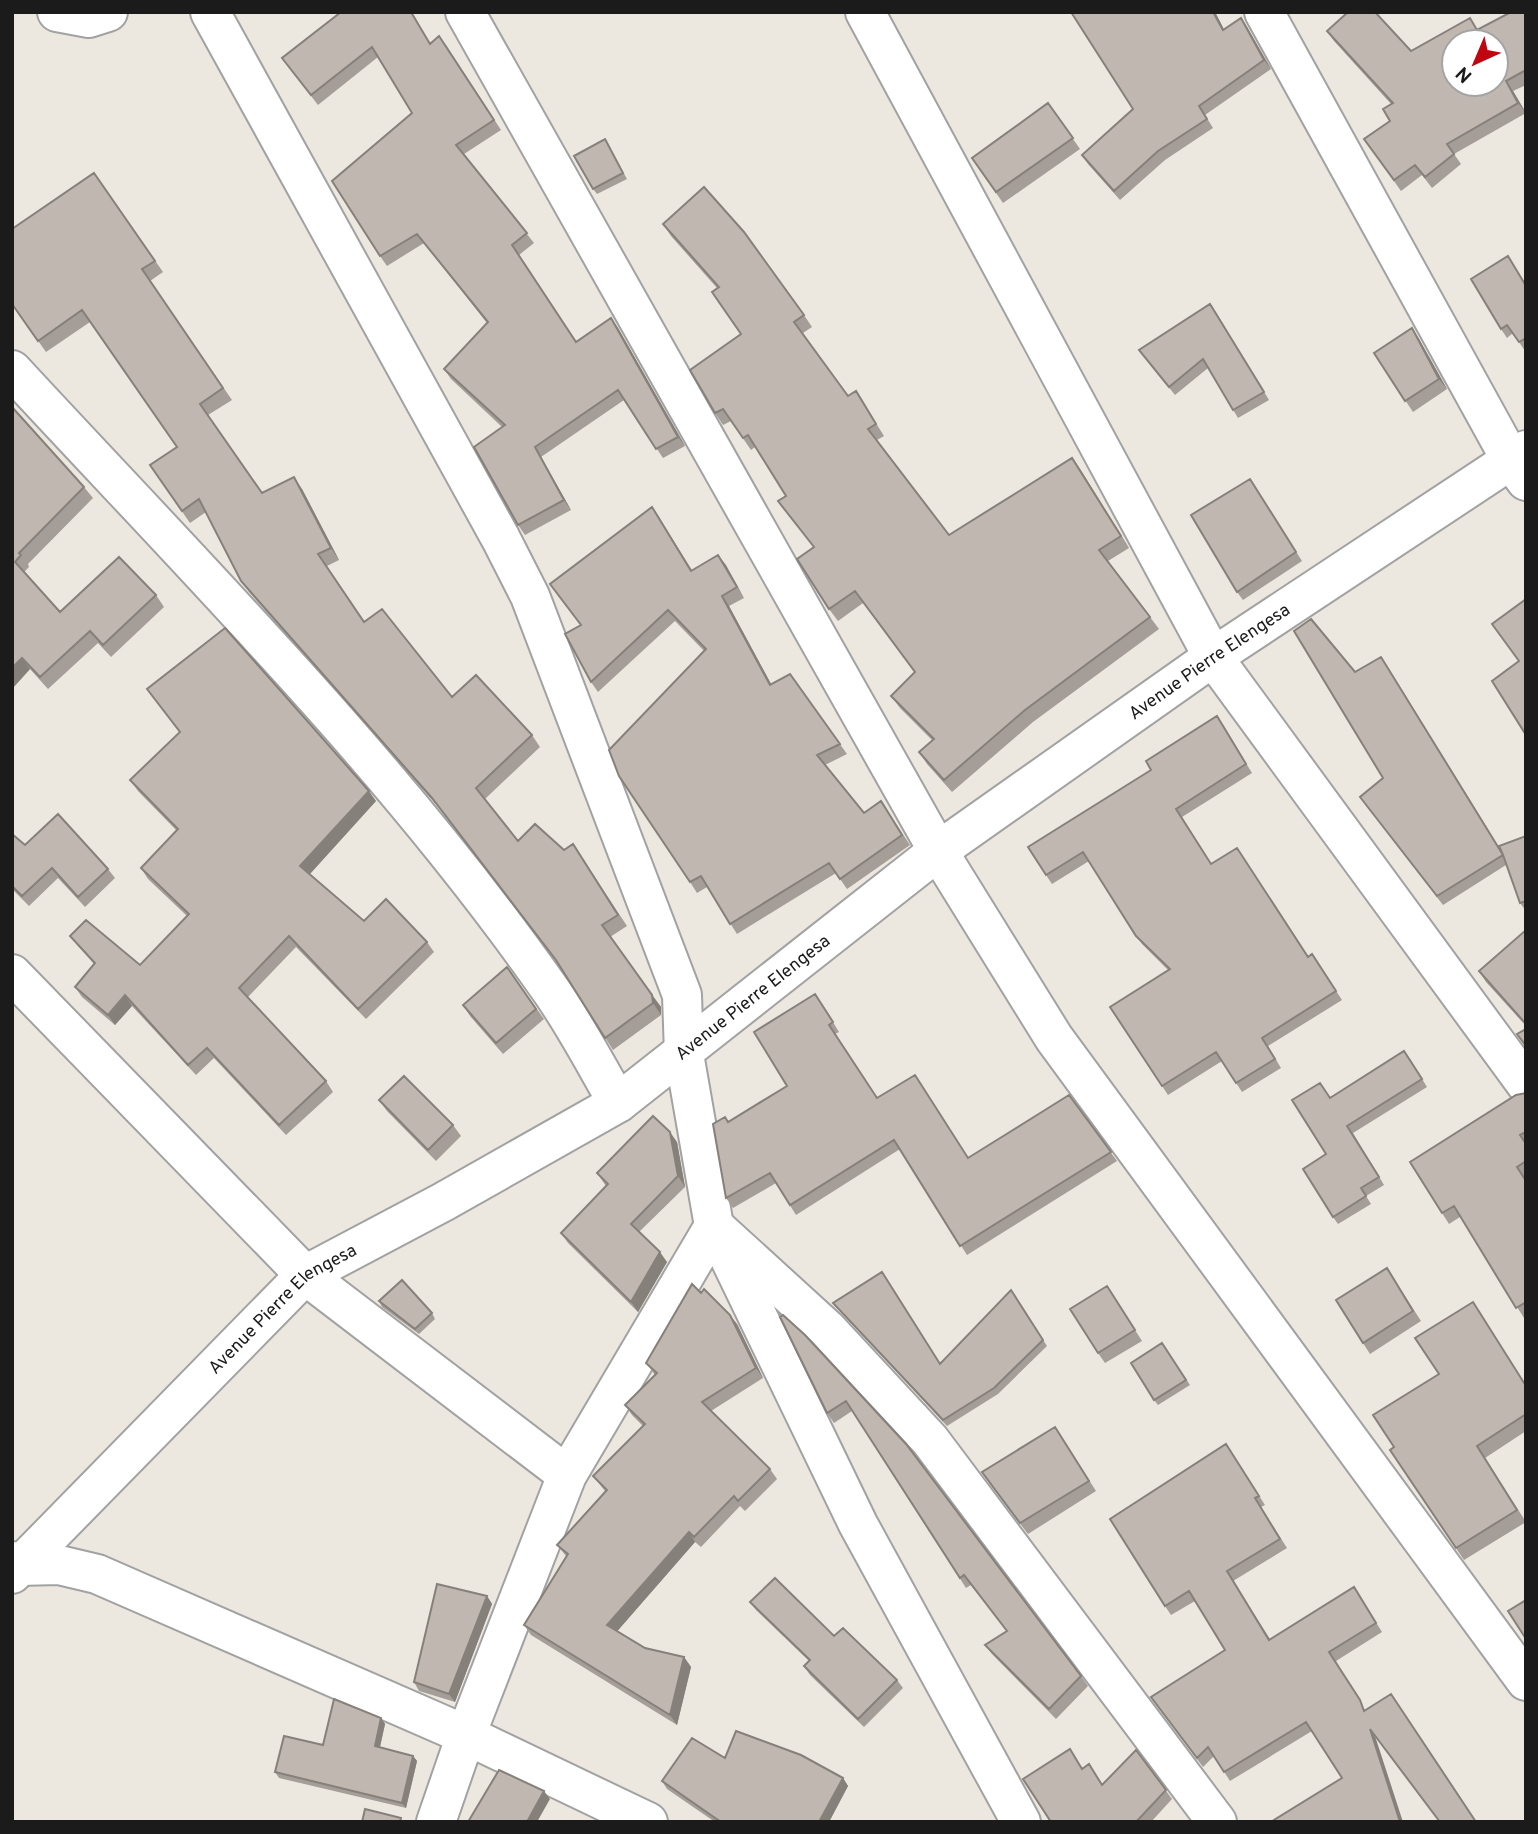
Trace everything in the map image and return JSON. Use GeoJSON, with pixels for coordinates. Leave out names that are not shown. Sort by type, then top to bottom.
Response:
{"type":"FeatureCollection","features":[{"type":"Feature","properties":{"kind":"street"},"geometry":{"type":"LineString","coordinates":[[57,12],[89,18],[108,12]]}},
{"type":"Feature","properties":{"kind":"street"},"geometry":{"type":"LineString","coordinates":[[210,12],[501,538],[530,596],[682,995],[684,1054],[714,1226],[858,1524],[1021,1822]]}},
{"type":"Feature","properties":{"kind":"street"},"geometry":{"type":"LineString","coordinates":[[465,12],[938,850],[1054,1038],[1526,1681]]}},
{"type":"Feature","properties":{"kind":"street"},"geometry":{"type":"LineString","coordinates":[[865,12],[1213,657],[1526,1084]]}},
{"type":"Feature","properties":{"kind":"street"},"geometry":{"type":"LineString","coordinates":[[1264,12],[1521,464]]}},
{"type":"Feature","properties":{"kind":"street"},"geometry":{"type":"LineString","coordinates":[[12,370],[274,654],[423,822],[548,986],[618,1103]]}},
{"type":"Feature","properties":{"kind":"street","name":"Avenue Pierre Elengesa"},"geometry":{"type":"LineString","coordinates":[[14,1567],[305,1275],[443,1202],[618,1103],[684,1054],[938,850],[1213,657],[1521,464]]}},
{"type":"Feature","properties":{"kind":"street"},"geometry":{"type":"LineString","coordinates":[[12,974],[305,1275],[567,1475]]}},
{"type":"Feature","properties":{"kind":"street"},"geometry":{"type":"LineString","coordinates":[[436,1822],[466,1735],[567,1475],[714,1226]]}},
{"type":"Feature","properties":{"kind":"street"},"geometry":{"type":"LineString","coordinates":[[714,1226],[827,1329],[930,1440],[1217,1822]]}},
{"type":"Feature","properties":{"kind":"street"},"geometry":{"type":"LineString","coordinates":[[14,1567],[60,1565],[97,1574],[466,1735],[648,1822]]}},
{"type":"Feature","properties":{"kind":"building"},"geometry":{"type":"Polygon","coordinates":[[[341,12],[411,12],[430,44],[439,36],[494,120],[456,145],[527,233],[512,245],[576,342],[611,318],[678,437],[656,449],[618,390],[535,447],[564,500],[518,525],[474,447],[505,425],[444,369],[488,322],[417,234],[380,256],[332,181],[412,113],[372,47],[311,95],[282,58],[341,12]]]}},
{"type":"Feature","properties":{"kind":"building"},"geometry":{"type":"Polygon","coordinates":[[[1071,12],[1213,12],[1223,30],[1241,18],[1264,60],[1199,106],[1207,119],[1158,151],[1114,191],[1082,155],[1133,109],[1071,12]]]}},
{"type":"Feature","properties":{"kind":"building"},"geometry":{"type":"Polygon","coordinates":[[[1348,12],[1375,12],[1411,51],[1440,35],[1440,98],[1510,98],[1510,88],[1518,103],[1447,144],[1454,154],[1425,177],[1415,165],[1394,180],[1364,139],[1390,121],[1383,109],[1393,103],[1327,31],[1348,12]]]}},
{"type":"Feature","properties":{"kind":"building"},"geometry":{"type":"Polygon","coordinates":[[[1511,12],[1526,12],[1526,70],[1510,79],[1510,28],[1481,28],[1511,12]]]}},
{"type":"Feature","properties":{"kind":"building"},"geometry":{"type":"Polygon","coordinates":[[[1470,18],[1476,28],[1452,28],[1470,18]]]}},
{"type":"Feature","properties":{"kind":"building"},"geometry":{"type":"Polygon","coordinates":[[[1048,103],[1073,138],[996,192],[972,158],[1048,103]]]}},
{"type":"Feature","properties":{"kind":"building"},"geometry":{"type":"Polygon","coordinates":[[[605,139],[623,173],[593,189],[574,156],[605,139]]]}},
{"type":"Feature","properties":{"kind":"building"},"geometry":{"type":"Polygon","coordinates":[[[94,173],[155,261],[142,269],[223,388],[200,404],[262,493],[294,477],[331,548],[318,554],[364,622],[382,609],[452,697],[476,675],[532,735],[476,788],[518,841],[535,824],[564,850],[573,844],[618,915],[602,925],[652,995],[653,1003],[605,1038],[556,960],[432,798],[241,581],[199,499],[182,511],[150,465],[177,447],[82,310],[38,341],[12,304],[12,229],[94,173]]]}},
{"type":"Feature","properties":{"kind":"building"},"geometry":{"type":"Polygon","coordinates":[[[704,187],[744,232],[804,315],[794,322],[848,396],[856,391],[876,424],[868,429],[949,535],[1072,458],[1121,536],[1099,550],[1150,617],[1025,710],[944,780],[919,752],[934,739],[891,696],[915,672],[855,591],[829,609],[797,559],[814,547],[778,501],[786,496],[748,435],[743,438],[723,409],[715,413],[690,370],[741,334],[712,292],[719,287],[663,224],[704,187]]]}},
{"type":"Feature","properties":{"kind":"building"},"geometry":{"type":"Polygon","coordinates":[[[1508,256],[1526,286],[1526,338],[1519,342],[1507,325],[1501,329],[1471,279],[1508,256]]]}},
{"type":"Feature","properties":{"kind":"building"},"geometry":{"type":"Polygon","coordinates":[[[1210,304],[1264,392],[1233,410],[1203,359],[1169,387],[1139,350],[1210,304]]]}},
{"type":"Feature","properties":{"kind":"building"},"geometry":{"type":"Polygon","coordinates":[[[1412,328],[1439,379],[1405,401],[1374,353],[1412,328]]]}},
{"type":"Feature","properties":{"kind":"building"},"geometry":{"type":"Polygon","coordinates":[[[12,407],[84,487],[19,553],[21,555],[15,562],[60,612],[119,557],[156,595],[103,645],[90,631],[40,677],[22,658],[12,668],[12,407]]]}},
{"type":"Feature","properties":{"kind":"building"},"geometry":{"type":"Polygon","coordinates":[[[1250,479],[1296,552],[1237,592],[1191,515],[1250,479]]]}},
{"type":"Feature","properties":{"kind":"building"},"geometry":{"type":"Polygon","coordinates":[[[652,507],[691,571],[718,555],[737,587],[722,596],[770,685],[790,674],[840,744],[817,755],[864,813],[881,801],[902,835],[840,879],[829,863],[730,924],[701,876],[690,882],[619,776],[609,750],[706,649],[668,610],[591,682],[565,634],[581,625],[550,584],[652,507]]]}},
{"type":"Feature","properties":{"kind":"building"},"geometry":{"type":"Polygon","coordinates":[[[1526,599],[1526,735],[1492,681],[1519,661],[1492,624],[1526,599]]]}},
{"type":"Feature","properties":{"kind":"building"},"geometry":{"type":"Polygon","coordinates":[[[1311,619],[1355,672],[1381,657],[1503,855],[1437,896],[1360,797],[1383,778],[1294,631],[1311,619]]]}},
{"type":"Feature","properties":{"kind":"building"},"geometry":{"type":"Polygon","coordinates":[[[225,628],[369,791],[300,866],[364,921],[386,899],[427,942],[358,1009],[289,936],[239,988],[326,1081],[279,1125],[207,1048],[188,1065],[125,995],[108,1015],[75,987],[95,963],[70,936],[86,920],[140,965],[189,914],[141,868],[178,829],[130,780],[180,732],[147,689],[225,628]]]}},
{"type":"Feature","properties":{"kind":"building"},"geometry":{"type":"Polygon","coordinates":[[[1217,716],[1246,764],[1176,809],[1211,864],[1237,848],[1308,957],[1312,954],[1336,991],[1262,1038],[1275,1059],[1236,1083],[1216,1052],[1162,1086],[1110,1007],[1170,969],[1136,936],[1083,852],[1046,875],[1028,847],[1151,770],[1146,761],[1217,716]]]}},
{"type":"Feature","properties":{"kind":"building"},"geometry":{"type":"Polygon","coordinates":[[[58,814],[108,869],[78,897],[52,868],[22,896],[12,886],[12,834],[25,845],[58,814]]]}},
{"type":"Feature","properties":{"kind":"building"},"geometry":{"type":"Polygon","coordinates":[[[1526,836],[1526,901],[1520,903],[1499,846],[1526,836]]]}},
{"type":"Feature","properties":{"kind":"building"},"geometry":{"type":"Polygon","coordinates":[[[1526,930],[1526,1024],[1479,971],[1526,930]]]}},
{"type":"Feature","properties":{"kind":"building"},"geometry":{"type":"Polygon","coordinates":[[[507,967],[536,1009],[496,1043],[463,1005],[507,967]]]}},
{"type":"Feature","properties":{"kind":"building"},"geometry":{"type":"Polygon","coordinates":[[[815,994],[833,1022],[829,1025],[877,1098],[915,1075],[968,1158],[1069,1095],[1111,1152],[960,1246],[894,1140],[790,1205],[770,1173],[726,1198],[713,1124],[725,1117],[728,1122],[787,1086],[754,1032],[815,994]]]}},
{"type":"Feature","properties":{"kind":"building"},"geometry":{"type":"Polygon","coordinates":[[[1526,1029],[1526,1046],[1517,1034],[1526,1029]]]}},
{"type":"Feature","properties":{"kind":"building"},"geometry":{"type":"Polygon","coordinates":[[[1404,1051],[1422,1079],[1347,1126],[1379,1177],[1361,1188],[1366,1196],[1333,1217],[1303,1169],[1326,1154],[1292,1100],[1320,1083],[1330,1098],[1404,1051]]]}},
{"type":"Feature","properties":{"kind":"building"},"geometry":{"type":"Polygon","coordinates":[[[404,1076],[453,1125],[428,1150],[379,1100],[404,1076]]]}},
{"type":"Feature","properties":{"kind":"building"},"geometry":{"type":"Polygon","coordinates":[[[1526,1093],[1526,1132],[1520,1135],[1526,1144],[1526,1161],[1517,1167],[1526,1181],[1526,1302],[1516,1308],[1454,1206],[1442,1213],[1410,1162],[1516,1095],[1526,1093]]]}},
{"type":"Feature","properties":{"kind":"building"},"geometry":{"type":"Polygon","coordinates":[[[653,1116],[670,1132],[678,1176],[631,1224],[660,1252],[631,1302],[561,1233],[608,1184],[597,1173],[653,1116]]]}},
{"type":"Feature","properties":{"kind":"building"},"geometry":{"type":"Polygon","coordinates":[[[1387,1268],[1413,1311],[1363,1343],[1336,1300],[1387,1268]]]}},
{"type":"Feature","properties":{"kind":"building"},"geometry":{"type":"Polygon","coordinates":[[[882,1272],[940,1364],[1011,1290],[1043,1340],[994,1388],[943,1420],[833,1303],[882,1272]]]}},
{"type":"Feature","properties":{"kind":"building"},"geometry":{"type":"Polygon","coordinates":[[[402,1280],[432,1313],[415,1329],[379,1301],[402,1280]]]}},
{"type":"Feature","properties":{"kind":"building"},"geometry":{"type":"Polygon","coordinates":[[[692,1284],[701,1293],[704,1289],[730,1315],[756,1368],[702,1402],[770,1469],[738,1501],[734,1496],[694,1537],[689,1532],[607,1625],[645,1648],[684,1657],[670,1715],[524,1625],[568,1554],[557,1545],[607,1490],[593,1476],[645,1424],[625,1405],[657,1373],[646,1363],[692,1284]]]}},
{"type":"Feature","properties":{"kind":"building"},"geometry":{"type":"Polygon","coordinates":[[[1107,1286],[1135,1330],[1098,1353],[1070,1309],[1107,1286]]]}},
{"type":"Feature","properties":{"kind":"building"},"geometry":{"type":"Polygon","coordinates":[[[1473,1302],[1526,1386],[1526,1414],[1477,1446],[1517,1510],[1456,1548],[1390,1450],[1394,1447],[1373,1415],[1439,1374],[1415,1338],[1473,1302]]]}},
{"type":"Feature","properties":{"kind":"building"},"geometry":{"type":"Polygon","coordinates":[[[783,1315],[805,1335],[906,1444],[1081,1676],[1049,1709],[985,1645],[1007,1631],[964,1575],[960,1578],[846,1401],[827,1413],[780,1317],[783,1315]]]}},
{"type":"Feature","properties":{"kind":"building"},"geometry":{"type":"Polygon","coordinates":[[[1162,1343],[1186,1380],[1154,1400],[1131,1363],[1162,1343]]]}},
{"type":"Feature","properties":{"kind":"building"},"geometry":{"type":"Polygon","coordinates":[[[1055,1427],[1089,1481],[1020,1523],[982,1472],[1055,1427]]]}},
{"type":"Feature","properties":{"kind":"building"},"geometry":{"type":"Polygon","coordinates":[[[1226,1444],[1259,1496],[1255,1498],[1280,1539],[1227,1571],[1269,1640],[1354,1587],[1376,1623],[1329,1652],[1360,1700],[1364,1711],[1391,1694],[1476,1822],[1440,1822],[1370,1729],[1400,1822],[1276,1822],[1274,1820],[1342,1778],[1306,1722],[1224,1772],[1208,1747],[1197,1758],[1151,1697],[1225,1650],[1189,1591],[1165,1606],[1110,1519],[1226,1444]]]}},
{"type":"Feature","properties":{"kind":"building"},"geometry":{"type":"Polygon","coordinates":[[[775,1578],[834,1636],[843,1628],[897,1680],[858,1719],[804,1666],[810,1660],[750,1602],[775,1578]]]}},
{"type":"Feature","properties":{"kind":"building"},"geometry":{"type":"Polygon","coordinates":[[[437,1584],[487,1596],[449,1694],[414,1682],[437,1584]]]}},
{"type":"Feature","properties":{"kind":"building"},"geometry":{"type":"Polygon","coordinates":[[[1526,1600],[1526,1639],[1508,1611],[1526,1600]]]}},
{"type":"Feature","properties":{"kind":"building"},"geometry":{"type":"Polygon","coordinates":[[[334,1699],[381,1718],[375,1746],[413,1756],[402,1803],[275,1772],[284,1736],[323,1745],[334,1699]]]}},
{"type":"Feature","properties":{"kind":"building"},"geometry":{"type":"Polygon","coordinates":[[[736,1731],[801,1755],[843,1778],[819,1822],[721,1822],[662,1781],[692,1738],[725,1758],[736,1731]]]}},
{"type":"Feature","properties":{"kind":"building"},"geometry":{"type":"Polygon","coordinates":[[[1070,1749],[1082,1769],[1089,1764],[1102,1785],[1136,1750],[1166,1790],[1136,1822],[1051,1822],[1023,1779],[1070,1749]]]}},
{"type":"Feature","properties":{"kind":"building"},"geometry":{"type":"Polygon","coordinates":[[[499,1770],[544,1791],[527,1822],[468,1822],[499,1770]]]}},
{"type":"Feature","properties":{"kind":"building"},"geometry":{"type":"Polygon","coordinates":[[[365,1809],[401,1818],[400,1822],[362,1822],[365,1809]]]}}]}
